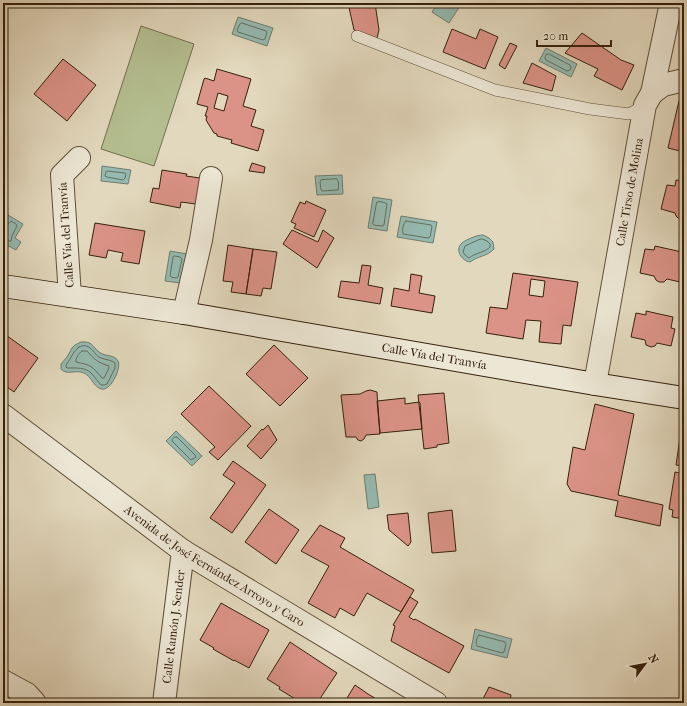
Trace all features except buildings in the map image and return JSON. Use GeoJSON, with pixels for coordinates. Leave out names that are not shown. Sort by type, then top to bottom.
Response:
{"type":"FeatureCollection","features":[{"type":"Feature","properties":{"kind":"street","name":"Calle Tirso de Molina"},"geometry":{"type":"LineString","coordinates":[[595,384],[649,99],[671,3]]}},
{"type":"Feature","properties":{"kind":"street"},"geometry":{"type":"LineString","coordinates":[[649,99],[663,85],[684,80]]}},
{"type":"Feature","properties":{"kind":"street","name":"Calle Vía del Tranvía"},"geometry":{"type":"LineString","coordinates":[[70,296],[62,175],[79,158]]}},
{"type":"Feature","properties":{"kind":"street"},"geometry":{"type":"LineString","coordinates":[[184,313],[201,240],[211,178]]}},
{"type":"Feature","properties":{"kind":"street","name":"Calle Vía del Tranvía"},"geometry":{"type":"LineString","coordinates":[[3,286],[184,313],[684,398]]}},
{"type":"Feature","properties":{"kind":"street","name":"Avenida de José Fernández Arroyo y Caro"},"geometry":{"type":"LineString","coordinates":[[3,415],[183,551],[436,703]]}},
{"type":"Feature","properties":{"kind":"street","name":"Calle Ramón J. Sender"},"geometry":{"type":"LineString","coordinates":[[164,703],[183,551]]}},
{"type":"Feature","properties":{"kind":"street"},"geometry":{"type":"LineString","coordinates":[[3,681],[27,694],[35,703]]}},
{"type":"Feature","properties":{"kind":"lane"},"geometry":{"type":"LineString","coordinates":[[357,36],[495,90],[590,109],[629,114],[649,99]]}},
{"type":"Feature","properties":{"kind":"green space"},"geometry":{"type":"Polygon","coordinates":[[[141,26],[194,44],[154,166],[101,149],[141,26]]]}},
{"type":"Feature","properties":{"kind":"water"},"geometry":{"type":"Polygon","coordinates":[[[438,3],[462,3],[449,23],[432,12],[438,3]]]}},
{"type":"Feature","properties":{"kind":"water"},"geometry":{"type":"Polygon","coordinates":[[[238,17],[273,28],[267,46],[232,34],[238,17]]]}},
{"type":"Feature","properties":{"kind":"water"},"geometry":{"type":"Polygon","coordinates":[[[546,48],[577,64],[571,77],[539,61],[546,48]]]}},
{"type":"Feature","properties":{"kind":"water"},"geometry":{"type":"Polygon","coordinates":[[[102,166],[131,170],[128,184],[101,181],[102,166]]]}},
{"type":"Feature","properties":{"kind":"water"},"geometry":{"type":"Polygon","coordinates":[[[342,175],[343,194],[317,195],[315,176],[342,175]]]}},
{"type":"Feature","properties":{"kind":"water"},"geometry":{"type":"Polygon","coordinates":[[[373,197],[392,200],[387,231],[368,228],[373,197]]]}},
{"type":"Feature","properties":{"kind":"water"},"geometry":{"type":"Polygon","coordinates":[[[8,215],[23,224],[15,238],[21,242],[16,250],[3,243],[3,225],[8,215]]]}},
{"type":"Feature","properties":{"kind":"water"},"geometry":{"type":"Polygon","coordinates":[[[401,216],[437,222],[433,243],[397,237],[401,216]]]}},
{"type":"Feature","properties":{"kind":"water"},"geometry":{"type":"Polygon","coordinates":[[[483,235],[493,242],[494,249],[470,262],[464,260],[459,252],[462,243],[469,239],[483,235]]]}},
{"type":"Feature","properties":{"kind":"water"},"geometry":{"type":"Polygon","coordinates":[[[170,251],[187,254],[180,283],[165,281],[170,251]]]}},
{"type":"Feature","properties":{"kind":"water"},"geometry":{"type":"Polygon","coordinates":[[[81,342],[92,344],[101,354],[114,357],[118,361],[119,364],[117,374],[107,388],[99,388],[84,373],[66,372],[61,369],[61,364],[72,348],[81,342]]]}},
{"type":"Feature","properties":{"kind":"water"},"geometry":{"type":"Polygon","coordinates":[[[176,431],[202,456],[192,466],[166,441],[176,431]]]}},
{"type":"Feature","properties":{"kind":"water"},"geometry":{"type":"Polygon","coordinates":[[[375,474],[379,507],[368,509],[364,475],[375,474]]]}},
{"type":"Feature","properties":{"kind":"water"},"geometry":{"type":"Polygon","coordinates":[[[475,629],[512,639],[507,658],[471,649],[475,629]]]}}]}
